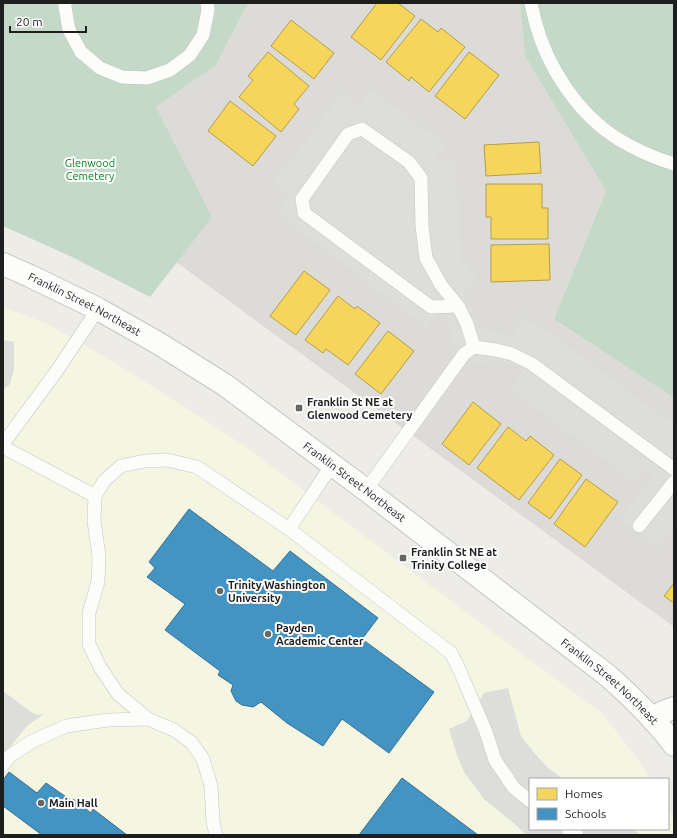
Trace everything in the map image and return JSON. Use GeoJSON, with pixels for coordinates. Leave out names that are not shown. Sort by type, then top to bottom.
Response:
{"type":"FeatureCollection","features":[{"type":"Feature","properties":{"kind":"street","name":"Franklin Street Northeast"},"geometry":{"type":"LineString","coordinates":[[3,264],[98,309],[158,342],[226,385],[366,490],[607,676],[624,690],[652,719],[674,745]]}},
{"type":"Feature","properties":{"kind":"street"},"geometry":{"type":"LineString","coordinates":[[652,719],[663,712],[674,708]]}},
{"type":"Feature","properties":{"kind":"lane"},"geometry":{"type":"LineString","coordinates":[[65,3],[64,6],[69,30],[81,52],[100,68],[122,77],[147,78],[170,70],[190,55],[203,34],[208,10],[207,3]]}},
{"type":"Feature","properties":{"kind":"lane"},"geometry":{"type":"LineString","coordinates":[[531,3],[539,34],[553,67],[574,99],[596,122],[618,139],[649,156],[674,164]]}},
{"type":"Feature","properties":{"kind":"lane"},"geometry":{"type":"LineString","coordinates":[[458,306],[432,307],[304,213],[302,198],[348,134],[362,129],[409,162],[422,178],[422,226],[426,258],[441,284],[458,306],[467,324],[474,346]]}},
{"type":"Feature","properties":{"kind":"lane"},"geometry":{"type":"LineString","coordinates":[[95,496],[3,446],[56,372],[98,309]]}},
{"type":"Feature","properties":{"kind":"lane"},"geometry":{"type":"LineString","coordinates":[[366,490],[464,354],[474,346],[512,354],[532,364],[674,469]]}},
{"type":"Feature","properties":{"kind":"lane"},"geometry":{"type":"LineString","coordinates":[[216,835],[213,822],[211,786],[203,758],[191,742],[174,730],[148,719],[118,694],[100,667],[89,644],[89,613],[98,582],[99,556],[94,521],[95,496],[104,481],[121,466],[145,461],[167,460],[197,467],[289,529],[451,653],[486,732],[495,760],[514,788],[529,799]]}},
{"type":"Feature","properties":{"kind":"lane"},"geometry":{"type":"LineString","coordinates":[[289,529],[332,465]]}},
{"type":"Feature","properties":{"kind":"lane"},"geometry":{"type":"LineString","coordinates":[[639,526],[674,482]]}},
{"type":"Feature","properties":{"kind":"lane"},"geometry":{"type":"LineString","coordinates":[[3,765],[10,756],[31,742],[66,726],[108,720],[148,719]]}},
{"type":"Feature","properties":{"kind":"shaded area"},"geometry":{"type":"Polygon","coordinates":[[[248,3],[520,3],[525,56],[606,191],[554,319],[674,398],[674,627],[176,262],[212,217],[156,107],[216,65],[248,3]]]}},
{"type":"Feature","properties":{"kind":"shaded area"},"geometry":{"type":"Polygon","coordinates":[[[371,90],[446,145],[434,161],[456,160],[460,253],[463,263],[479,280],[465,292],[464,296],[473,310],[479,327],[510,336],[516,332],[521,316],[549,332],[674,425],[674,527],[659,548],[620,519],[652,476],[652,469],[648,467],[645,468],[634,482],[510,389],[521,375],[521,370],[519,367],[497,361],[478,364],[450,345],[450,329],[448,321],[443,313],[436,313],[426,327],[278,214],[289,196],[273,184],[342,93],[359,106],[371,90]]]}},
{"type":"Feature","properties":{"kind":"shaded area","name":"Trinity Washington University"},"geometry":{"type":"Polygon","coordinates":[[[3,307],[48,324],[133,374],[240,443],[602,713],[639,761],[649,778],[529,778],[529,830],[669,830],[669,810],[674,820],[674,835],[3,835],[3,307]]]}},
{"type":"Feature","properties":{"kind":"shaded area"},"geometry":{"type":"Polygon","coordinates":[[[3,340],[14,342],[14,369],[10,384],[3,390],[3,340]]]}},
{"type":"Feature","properties":{"kind":"shaded area"},"geometry":{"type":"Polygon","coordinates":[[[508,688],[521,736],[548,768],[562,778],[529,778],[529,830],[634,830],[641,835],[526,835],[484,799],[464,772],[449,729],[467,721],[484,693],[508,688]]]}},
{"type":"Feature","properties":{"kind":"shaded area"},"geometry":{"type":"Polygon","coordinates":[[[3,691],[31,712],[38,715],[44,714],[27,726],[3,756],[3,691]]]}},
{"type":"Feature","properties":{"kind":"green space","name":"Glenwood Cemetery"},"geometry":{"type":"Polygon","coordinates":[[[3,3],[248,3],[216,65],[156,107],[212,217],[150,297],[70,256],[3,226],[3,3]]]}},
{"type":"Feature","properties":{"kind":"green space"},"geometry":{"type":"Polygon","coordinates":[[[520,3],[674,3],[674,398],[554,319],[606,191],[525,56],[520,3]]]}},
{"type":"Feature","properties":{"kind":"building: Homes"},"geometry":{"type":"Polygon","coordinates":[[[377,3],[398,3],[415,16],[381,60],[351,37],[377,3]]]}},
{"type":"Feature","properties":{"kind":"building: Homes"},"geometry":{"type":"Polygon","coordinates":[[[421,19],[438,32],[441,28],[465,47],[429,92],[411,77],[409,81],[386,62],[421,19]]]}},
{"type":"Feature","properties":{"kind":"building: Homes"},"geometry":{"type":"Polygon","coordinates":[[[291,20],[334,53],[314,79],[271,46],[291,20]]]}},
{"type":"Feature","properties":{"kind":"building: Homes"},"geometry":{"type":"Polygon","coordinates":[[[268,52],[309,86],[294,104],[299,109],[281,132],[239,97],[253,80],[248,76],[268,52]]]}},
{"type":"Feature","properties":{"kind":"building: Homes"},"geometry":{"type":"Polygon","coordinates":[[[469,52],[499,75],[465,119],[435,96],[469,52]]]}},
{"type":"Feature","properties":{"kind":"building: Homes"},"geometry":{"type":"Polygon","coordinates":[[[230,101],[276,136],[253,166],[208,131],[230,101]]]}},
{"type":"Feature","properties":{"kind":"building: Homes"},"geometry":{"type":"Polygon","coordinates":[[[539,142],[541,173],[486,176],[484,145],[539,142]]]}},
{"type":"Feature","properties":{"kind":"building: Homes"},"geometry":{"type":"Polygon","coordinates":[[[486,184],[542,184],[542,208],[548,208],[548,239],[491,239],[491,217],[486,217],[486,184]]]}},
{"type":"Feature","properties":{"kind":"building: Homes"},"geometry":{"type":"Polygon","coordinates":[[[549,244],[550,280],[491,282],[491,245],[549,244]]]}},
{"type":"Feature","properties":{"kind":"building: Homes"},"geometry":{"type":"Polygon","coordinates":[[[304,271],[330,290],[296,335],[270,316],[304,271]]]}},
{"type":"Feature","properties":{"kind":"building: Homes"},"geometry":{"type":"Polygon","coordinates":[[[338,296],[355,309],[357,306],[380,323],[348,365],[326,349],[323,353],[305,340],[338,296]]]}},
{"type":"Feature","properties":{"kind":"building: Homes"},"geometry":{"type":"Polygon","coordinates":[[[388,331],[414,351],[381,394],[355,374],[388,331]]]}},
{"type":"Feature","properties":{"kind":"building: Homes"},"geometry":{"type":"Polygon","coordinates":[[[473,402],[501,424],[469,465],[442,444],[473,402]]]}},
{"type":"Feature","properties":{"kind":"building: Homes"},"geometry":{"type":"Polygon","coordinates":[[[508,427],[526,441],[530,436],[554,455],[519,500],[477,468],[508,427]]]}},
{"type":"Feature","properties":{"kind":"building: Homes"},"geometry":{"type":"Polygon","coordinates":[[[560,459],[582,475],[550,519],[528,503],[560,459]]]}},
{"type":"Feature","properties":{"kind":"building: Homes"},"geometry":{"type":"Polygon","coordinates":[[[586,479],[618,502],[585,547],[554,524],[586,479]]]}},
{"type":"Feature","properties":{"kind":"building: Homes"},"geometry":{"type":"Polygon","coordinates":[[[674,583],[674,603],[664,596],[674,583]]]}},
{"type":"Feature","properties":{"kind":"building: Schools","name":"Payden Academic Center"},"geometry":{"type":"Polygon","coordinates":[[[189,509],[273,571],[290,551],[378,618],[362,639],[434,692],[389,753],[342,719],[323,746],[287,723],[261,702],[253,707],[242,705],[236,701],[231,691],[233,685],[218,675],[220,671],[165,630],[185,604],[147,577],[155,568],[149,562],[189,509]]]}},
{"type":"Feature","properties":{"kind":"building: Schools","name":"Main Hall"},"geometry":{"type":"Polygon","coordinates":[[[9,772],[37,793],[46,783],[72,801],[73,799],[91,813],[93,809],[127,835],[42,835],[3,806],[3,780],[9,772]]]}},
{"type":"Feature","properties":{"kind":"building: Schools"},"geometry":{"type":"Polygon","coordinates":[[[402,778],[478,835],[359,835],[402,778]]]}},
{"type":"Feature","properties":{"kind":"place","name":"Franklin St NE at Glenwood Cemetery"},"geometry":{"type":"Point","coordinates":[299,408]}},
{"type":"Feature","properties":{"kind":"place","name":"Franklin St NE at Trinity College"},"geometry":{"type":"Point","coordinates":[403,558]}},
{"type":"Feature","properties":{"kind":"place","name":"Trinity Washington University"},"geometry":{"type":"Point","coordinates":[220,591]}},
{"type":"Feature","properties":{"kind":"place","name":"Payden Academic Center"},"geometry":{"type":"Point","coordinates":[268,634]}},
{"type":"Feature","properties":{"kind":"place","name":"Main Hall"},"geometry":{"type":"Point","coordinates":[41,803]}}]}
